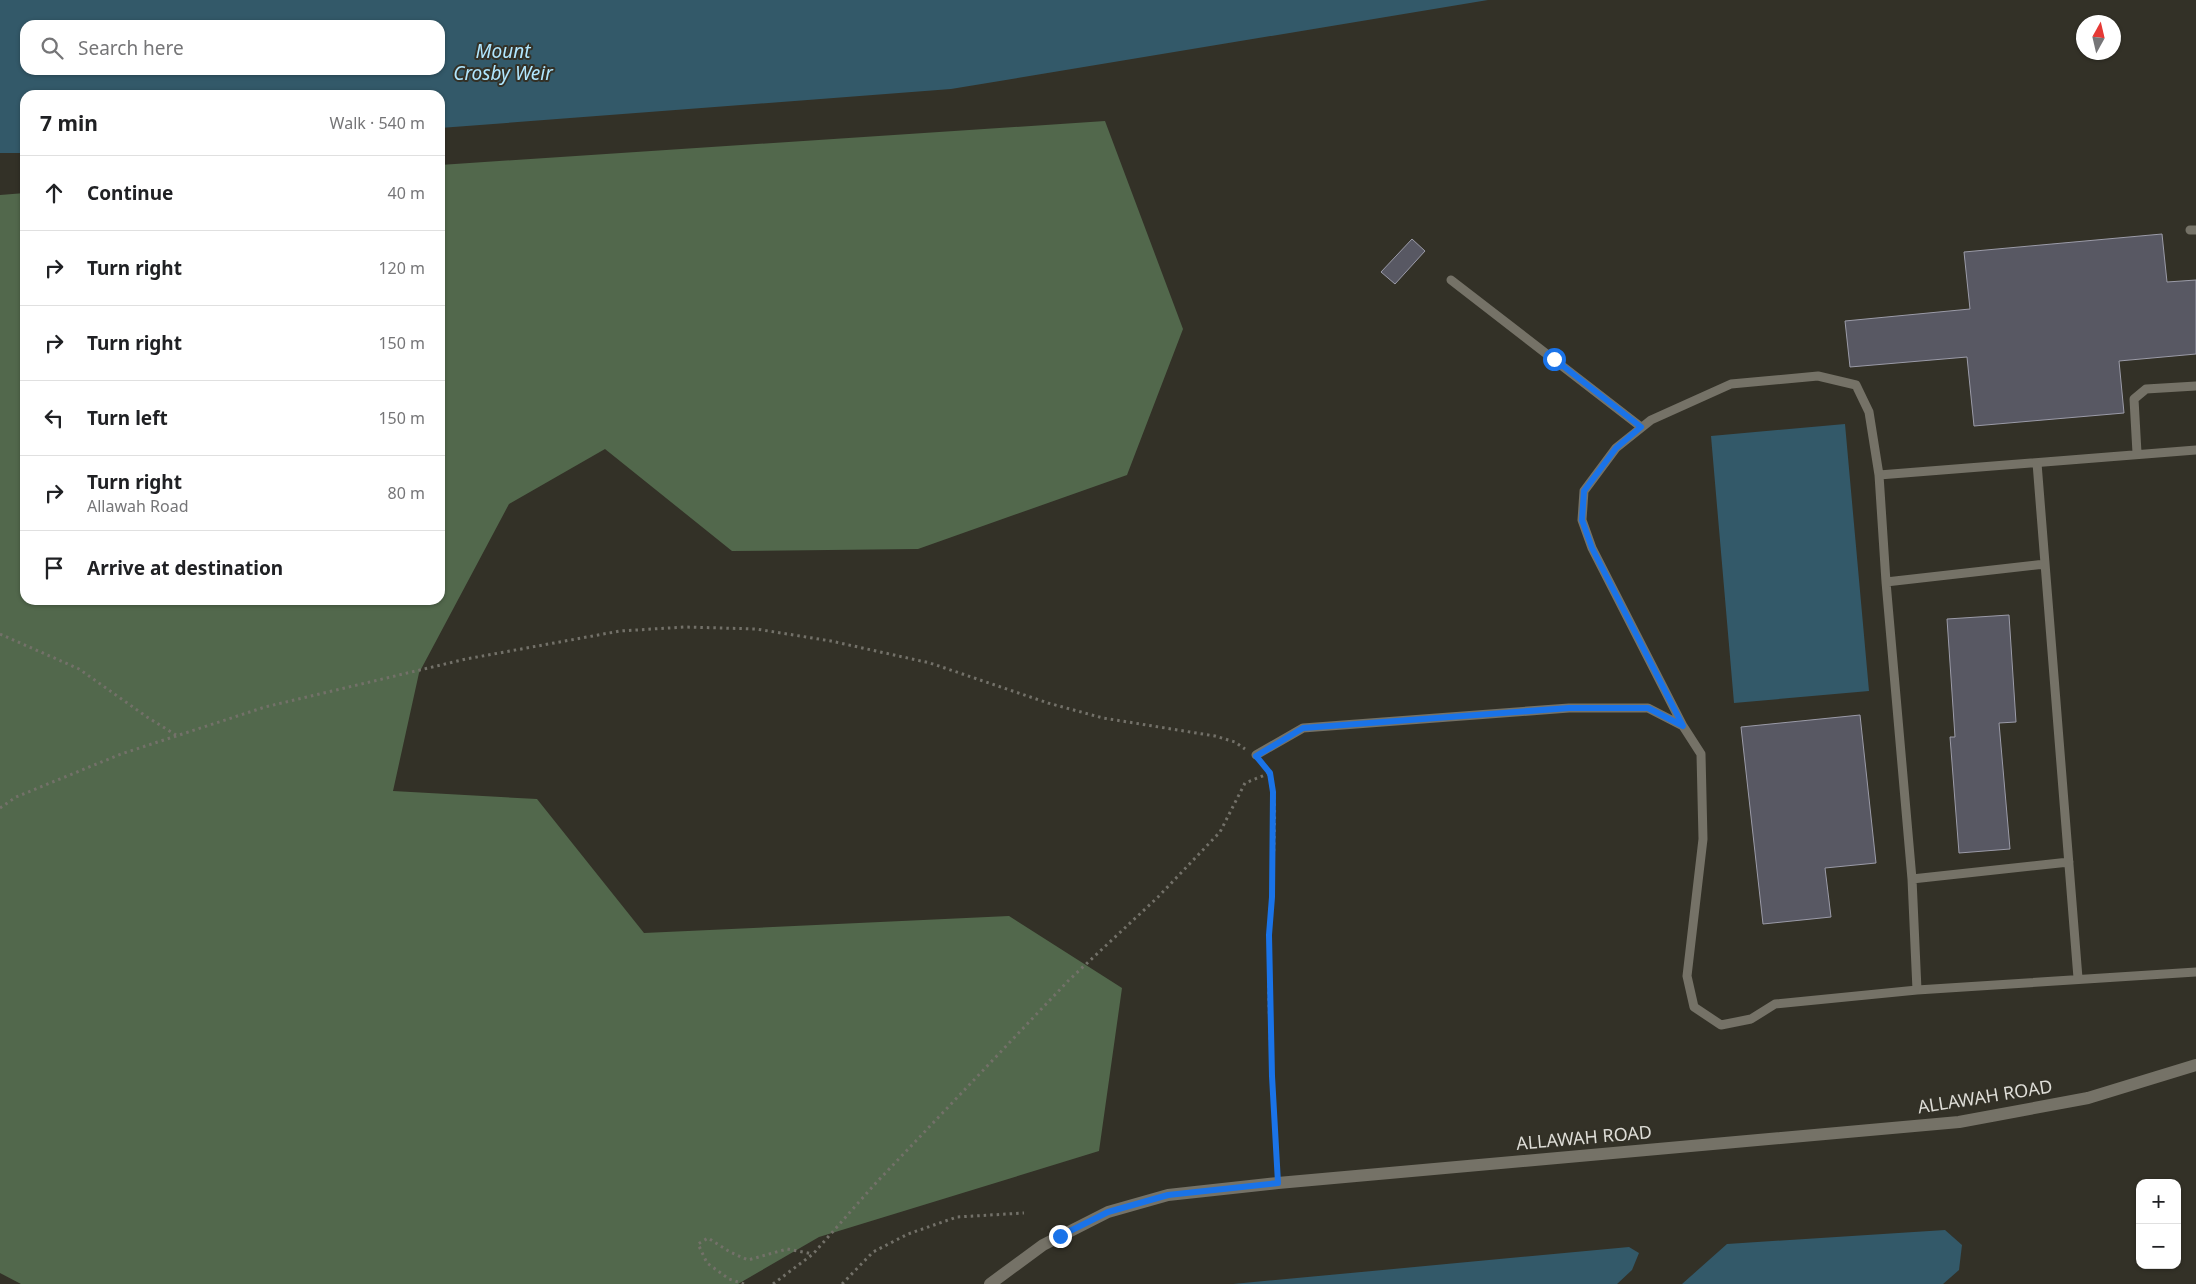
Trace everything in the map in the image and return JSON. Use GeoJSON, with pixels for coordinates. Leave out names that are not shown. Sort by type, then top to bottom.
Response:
{"type":"FeatureCollection","features":[{"type":"Feature","properties":{"kind":"street","name":"ALLAWAH ROAD"},"geometry":{"type":"LineString","coordinates":[[990,1284],[1043,1244],[1108,1212],[1168,1195],[1278,1183],[1959,1122],[2088,1098],[2196,1065]]}},
{"type":"Feature","properties":{"kind":"lane"},"geometry":{"type":"LineString","coordinates":[[1451,280],[1641,427]]}},
{"type":"Feature","properties":{"kind":"lane"},"geometry":{"type":"LineString","coordinates":[[1917,990],[1912,879],[1886,582],[1879,475],[1869,412],[1856,385],[1818,376],[1731,384],[1651,420],[1616,448],[1584,491],[1582,520],[1592,548],[1683,726],[1701,754],[1703,839],[1687,976],[1694,1008],[1721,1025],[1751,1019],[1775,1004],[1917,990],[2078,978],[2196,972]]}},
{"type":"Feature","properties":{"kind":"lane"},"geometry":{"type":"LineString","coordinates":[[2137,453],[2134,399],[2146,389],[2196,386]]}},
{"type":"Feature","properties":{"kind":"lane"},"geometry":{"type":"LineString","coordinates":[[1879,475],[2137,453],[2196,450]]}},
{"type":"Feature","properties":{"kind":"lane"},"geometry":{"type":"LineString","coordinates":[[2037,463],[2078,978]]}},
{"type":"Feature","properties":{"kind":"lane"},"geometry":{"type":"LineString","coordinates":[[1886,582],[2045,564]]}},
{"type":"Feature","properties":{"kind":"lane"},"geometry":{"type":"LineString","coordinates":[[1256,756],[1303,728],[1569,708],[1648,708],[1683,726]]}},
{"type":"Feature","properties":{"kind":"lane"},"geometry":{"type":"LineString","coordinates":[[1912,879],[2069,862]]}},
{"type":"Feature","properties":{"kind":"path"},"geometry":{"type":"LineString","coordinates":[[0,808],[16,797],[121,754],[265,706],[466,659],[620,632],[685,627],[756,629],[832,641],[930,662],[1048,703],[1103,718],[1215,736],[1235,742],[1256,756],[1270,773],[1274,820],[1269,935],[1271,1041],[1278,1183]]}},
{"type":"Feature","properties":{"kind":"path"},"geometry":{"type":"LineString","coordinates":[[0,634],[79,669],[176,736]]}},
{"type":"Feature","properties":{"kind":"path"},"geometry":{"type":"LineString","coordinates":[[773,1284],[814,1254],[874,1186],[1069,980],[1158,897],[1220,832],[1245,783],[1270,773]]}},
{"type":"Feature","properties":{"kind":"path"},"geometry":{"type":"LineString","coordinates":[[842,1284],[873,1252],[908,1234],[957,1217],[1024,1212]]}},
{"type":"Feature","properties":{"kind":"path"},"geometry":{"type":"LineString","coordinates":[[744,1284],[730,1279],[707,1263],[698,1244],[708,1238],[730,1252],[748,1260],[788,1249],[814,1254]]}},
{"type":"Feature","properties":{"kind":"green space"},"geometry":{"type":"Polygon","coordinates":[[[1105,121],[1183,329],[1127,475],[918,549],[732,551],[605,449],[509,504],[419,673],[393,791],[537,799],[644,933],[1009,916],[1122,988],[1099,1151],[819,1237],[738,1284],[21,1284],[0,1273],[0,195],[20,193],[20,605],[445,605],[445,165],[1105,121]]]}},
{"type":"Feature","properties":{"kind":"water","name":"Mount Crosby Weir"},"geometry":{"type":"Polygon","coordinates":[[[0,0],[1488,0],[951,89],[445,128],[445,90],[20,90],[20,153],[0,153],[0,0]]]}},
{"type":"Feature","properties":{"kind":"water"},"geometry":{"type":"Polygon","coordinates":[[[1845,424],[1869,691],[1734,703],[1711,436],[1845,424]]]}},
{"type":"Feature","properties":{"kind":"water"},"geometry":{"type":"Polygon","coordinates":[[[1945,1230],[1962,1245],[1959,1270],[1943,1284],[1682,1284],[1727,1244],[1945,1230]]]}},
{"type":"Feature","properties":{"kind":"water"},"geometry":{"type":"Polygon","coordinates":[[[1629,1247],[1639,1253],[1632,1270],[1617,1284],[1233,1284],[1629,1247]]]}},
{"type":"Feature","properties":{"kind":"building"},"geometry":{"type":"Polygon","coordinates":[[[2162,234],[2167,282],[2196,280],[2196,354],[2119,361],[2124,413],[1974,426],[1967,357],[1850,367],[1845,321],[1970,309],[1964,252],[2162,234]]]}},
{"type":"Feature","properties":{"kind":"building"},"geometry":{"type":"Polygon","coordinates":[[[1412,239],[1425,251],[1395,284],[1381,272],[1412,239]]]}},
{"type":"Feature","properties":{"kind":"building"},"geometry":{"type":"Polygon","coordinates":[[[2009,615],[2016,722],[1999,723],[2010,849],[1959,853],[1950,737],[1955,737],[1947,619],[2009,615]]]}},
{"type":"Feature","properties":{"kind":"building"},"geometry":{"type":"Polygon","coordinates":[[[1860,715],[1876,863],[1825,868],[1831,917],[1763,924],[1741,727],[1860,715]]]}},
{"type":"Feature","properties":{"kind":"route"},"geometry":{"type":"LineString","coordinates":[[1060,1236],[1108,1212],[1168,1195],[1278,1183],[1272,1076],[1269,935],[1272,897],[1273,792],[1270,773],[1256,756],[1303,728],[1569,708],[1648,708],[1683,726],[1592,548],[1582,520],[1584,491],[1616,448],[1641,427],[1554,359]]}}]}
